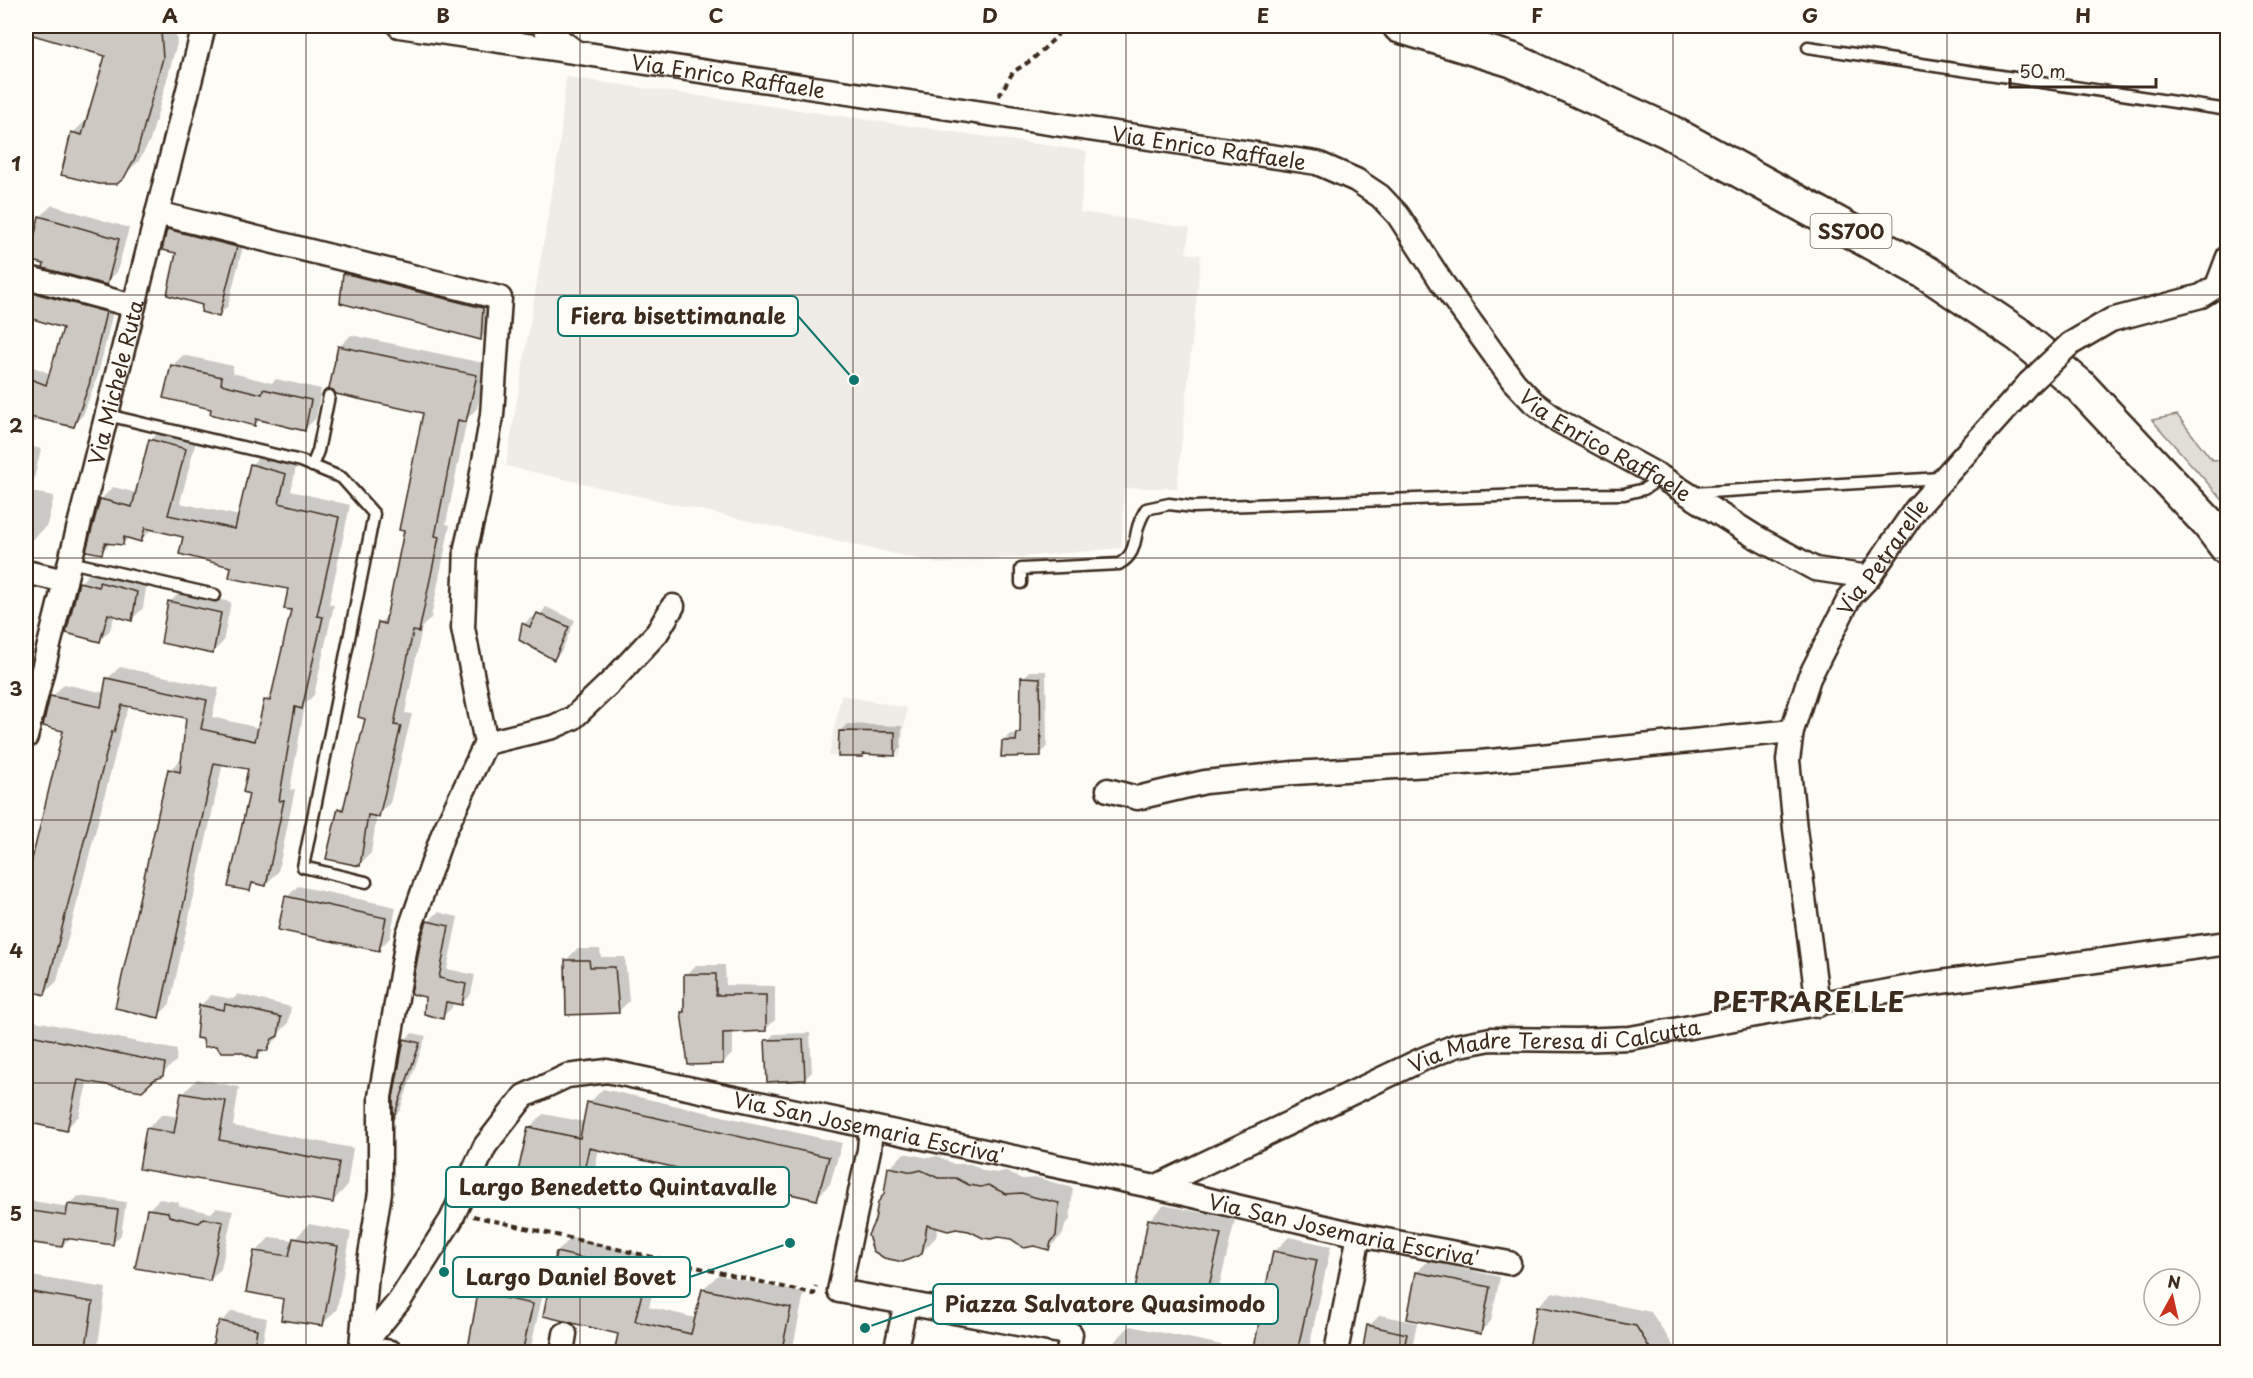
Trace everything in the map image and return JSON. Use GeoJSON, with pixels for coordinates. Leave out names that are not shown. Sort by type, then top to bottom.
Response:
{"type":"FeatureCollection","features":[{"type":"Feature","properties":{"kind":"highway","name":"SS700"},"geometry":{"type":"LineString","coordinates":[[1400,26],[1512,60],[1668,131],[1927,273],[2019,335],[2080,386],[2209,524],[2228,549]]}},
{"type":"Feature","properties":{"kind":"street","name":"Via Michele Ruta"},"geometry":{"type":"LineString","coordinates":[[26,737],[204,26]]}},
{"type":"Feature","properties":{"kind":"street","name":"Via Enrico Raffaele"},"geometry":{"type":"LineString","coordinates":[[399,26],[529,34],[573,50],[1317,163],[1356,180],[1380,196],[1398,214],[1443,284],[1514,382],[1533,402],[1557,420],[1661,477],[1754,536],[1815,569],[1869,577]]}},
{"type":"Feature","properties":{"kind":"street"},"geometry":{"type":"LineString","coordinates":[[543,26],[573,50]]}},
{"type":"Feature","properties":{"kind":"street"},"geometry":{"type":"LineString","coordinates":[[157,213],[500,298],[492,415],[477,501],[466,547],[463,628],[486,743],[443,834],[408,934],[380,1097],[380,1192],[367,1275],[361,1350],[391,1353]]}},
{"type":"Feature","properties":{"kind":"street","name":"Via Petrarelle"},"geometry":{"type":"LineString","coordinates":[[1818,1005],[1788,760],[1792,731],[1809,678],[1850,597],[1869,577],[1916,509],[2029,383],[2070,344],[2111,320],[2201,296],[2217,286],[2228,257]]}},
{"type":"Feature","properties":{"kind":"street"},"geometry":{"type":"LineString","coordinates":[[26,277],[134,306]]}},
{"type":"Feature","properties":{"kind":"street"},"geometry":{"type":"LineString","coordinates":[[26,572],[67,572]]}},
{"type":"Feature","properties":{"kind":"street"},"geometry":{"type":"LineString","coordinates":[[486,743],[553,727],[573,718],[657,633],[673,606]]}},
{"type":"Feature","properties":{"kind":"street"},"geometry":{"type":"LineString","coordinates":[[1108,790],[1137,798],[1206,782],[1294,773],[1480,762],[1792,731]]}},
{"type":"Feature","properties":{"kind":"street","name":"Via Madre Teresa di Calcutta"},"geometry":{"type":"LineString","coordinates":[[1155,1187],[1423,1059],[1455,1046],[1491,1039],[1630,1038],[1926,984],[2228,943]]}},
{"type":"Feature","properties":{"kind":"street","name":"Via San Josemaria Escriva'"},"geometry":{"type":"LineString","coordinates":[[361,1350],[400,1300],[451,1220],[485,1146],[524,1096],[567,1076],[607,1071],[1155,1187],[1359,1235],[1509,1263]]}},
{"type":"Feature","properties":{"kind":"street"},"geometry":{"type":"LineString","coordinates":[[871,1127],[869,1150],[838,1291],[1071,1334],[1068,1353]]}},
{"type":"Feature","properties":{"kind":"street"},"geometry":{"type":"LineString","coordinates":[[1336,1353],[1359,1235]]}},
{"type":"Feature","properties":{"kind":"street"},"geometry":{"type":"LineString","coordinates":[[895,1353],[906,1303]]}},
{"type":"Feature","properties":{"kind":"lane"},"geometry":{"type":"LineString","coordinates":[[1808,47],[2228,110]]}},
{"type":"Feature","properties":{"kind":"lane"},"geometry":{"type":"LineString","coordinates":[[312,466],[318,451],[328,396]]}},
{"type":"Feature","properties":{"kind":"lane"},"geometry":{"type":"LineString","coordinates":[[107,415],[301,461],[342,478],[374,514],[303,867],[366,882]]}},
{"type":"Feature","properties":{"kind":"lane"},"geometry":{"type":"LineString","coordinates":[[1021,583],[1021,569],[1119,564],[1129,558],[1146,509],[1168,504],[1193,507],[1526,495],[1624,494],[1644,489],[1661,477]]}},
{"type":"Feature","properties":{"kind":"lane"},"geometry":{"type":"LineString","coordinates":[[1687,494],[1944,478]]}},
{"type":"Feature","properties":{"kind":"lane"},"geometry":{"type":"LineString","coordinates":[[67,572],[215,595]]}},
{"type":"Feature","properties":{"kind":"path"},"geometry":{"type":"LineString","coordinates":[[991,113],[1006,81],[1013,72],[1033,59],[1056,37],[1063,26]]}},
{"type":"Feature","properties":{"kind":"path"},"geometry":{"type":"LineString","coordinates":[[480,1218],[814,1294],[816,1286]]}},
{"type":"Feature","properties":{"kind":"shaded area"},"geometry":{"type":"Polygon","coordinates":[[[566,77],[1087,151],[1080,212],[1190,228],[1186,253],[1201,255],[1177,488],[1124,488],[1122,548],[939,564],[506,466],[559,150],[566,77]]]}},
{"type":"Feature","properties":{"kind":"shaded area"},"geometry":{"type":"Polygon","coordinates":[[[2177,415],[2212,460],[2227,459],[2227,505],[2152,420],[2177,415]]]}},
{"type":"Feature","properties":{"kind":"shaded area"},"geometry":{"type":"Polygon","coordinates":[[[841,695],[907,708],[900,756],[829,756],[841,695]]]}},
{"type":"Feature","properties":{"kind":"building"},"geometry":{"type":"Polygon","coordinates":[[[26,26],[158,26],[161,32],[163,58],[136,156],[124,178],[117,184],[99,184],[61,175],[71,132],[82,135],[105,56],[26,33],[26,26]]]}},
{"type":"Feature","properties":{"kind":"building"},"geometry":{"type":"Polygon","coordinates":[[[39,216],[119,239],[107,285],[43,268],[44,264],[29,260],[39,216]]]}},
{"type":"Feature","properties":{"kind":"building"},"geometry":{"type":"Polygon","coordinates":[[[167,229],[237,247],[219,317],[201,312],[202,305],[167,295],[176,253],[162,250],[167,229]]]}},
{"type":"Feature","properties":{"kind":"building"},"geometry":{"type":"Polygon","coordinates":[[[343,273],[483,308],[481,340],[340,303],[343,273]]]}},
{"type":"Feature","properties":{"kind":"building"},"geometry":{"type":"Polygon","coordinates":[[[34,293],[106,312],[89,385],[74,427],[26,416],[26,377],[46,385],[63,328],[26,317],[34,293]]]}},
{"type":"Feature","properties":{"kind":"building"},"geometry":{"type":"Polygon","coordinates":[[[338,346],[477,375],[466,422],[458,420],[435,536],[439,537],[419,632],[413,631],[394,725],[401,726],[379,817],[368,815],[360,866],[326,859],[338,808],[343,810],[365,719],[358,717],[378,622],[385,624],[404,531],[399,530],[423,413],[336,394],[329,389],[338,346]]]}},
{"type":"Feature","properties":{"kind":"building"},"geometry":{"type":"Polygon","coordinates":[[[171,365],[222,377],[221,384],[262,394],[263,389],[311,400],[305,431],[256,419],[255,426],[210,414],[211,409],[163,398],[171,365]]]}},
{"type":"Feature","properties":{"kind":"building"},"geometry":{"type":"Polygon","coordinates":[[[149,439],[186,449],[168,515],[235,529],[250,464],[286,474],[279,503],[339,517],[317,616],[323,617],[302,709],[295,707],[279,801],[284,800],[266,886],[252,883],[250,891],[228,887],[249,794],[243,792],[248,769],[214,763],[159,1018],[115,1008],[168,769],[180,772],[186,718],[122,705],[114,732],[112,731],[45,995],[26,990],[26,884],[63,731],[43,726],[50,696],[101,707],[106,678],[207,700],[201,729],[255,741],[264,700],[270,701],[291,610],[284,609],[288,589],[229,578],[231,567],[179,554],[183,537],[145,528],[141,542],[124,537],[123,545],[105,543],[102,554],[86,551],[100,499],[132,507],[149,439]]]}},
{"type":"Feature","properties":{"kind":"building"},"geometry":{"type":"Polygon","coordinates":[[[79,582],[99,587],[99,582],[137,592],[132,621],[108,614],[100,642],[66,633],[79,582]]]}},
{"type":"Feature","properties":{"kind":"building"},"geometry":{"type":"Polygon","coordinates":[[[168,601],[221,613],[213,654],[161,643],[168,601]]]}},
{"type":"Feature","properties":{"kind":"building"},"geometry":{"type":"Polygon","coordinates":[[[537,613],[569,627],[554,660],[519,640],[522,623],[530,627],[537,613]]]}},
{"type":"Feature","properties":{"kind":"building"},"geometry":{"type":"Polygon","coordinates":[[[1021,677],[1040,678],[1041,756],[1001,757],[1002,741],[1016,741],[1017,733],[1020,733],[1021,677]]]}},
{"type":"Feature","properties":{"kind":"building"},"geometry":{"type":"Polygon","coordinates":[[[839,731],[895,732],[895,756],[863,754],[863,757],[838,757],[839,731]]]}},
{"type":"Feature","properties":{"kind":"building"},"geometry":{"type":"Polygon","coordinates":[[[285,896],[386,918],[379,951],[278,930],[285,896]]]}},
{"type":"Feature","properties":{"kind":"building"},"geometry":{"type":"Polygon","coordinates":[[[427,921],[449,926],[439,978],[466,984],[462,1005],[446,1002],[443,1019],[424,1014],[425,997],[411,994],[421,939],[427,921]]]}},
{"type":"Feature","properties":{"kind":"building"},"geometry":{"type":"Polygon","coordinates":[[[565,960],[589,960],[590,967],[615,967],[619,1013],[566,1015],[565,960]]]}},
{"type":"Feature","properties":{"kind":"building"},"geometry":{"type":"Polygon","coordinates":[[[684,974],[716,974],[716,995],[766,995],[766,1031],[723,1033],[723,1064],[688,1065],[681,1012],[684,1012],[684,974]]]}},
{"type":"Feature","properties":{"kind":"building"},"geometry":{"type":"Polygon","coordinates":[[[225,1004],[281,1017],[278,1036],[272,1039],[267,1051],[259,1050],[257,1059],[240,1052],[221,1052],[216,1046],[204,1047],[203,1039],[196,1038],[199,1005],[224,1010],[225,1004]]]}},
{"type":"Feature","properties":{"kind":"building"},"geometry":{"type":"Polygon","coordinates":[[[26,1034],[165,1063],[163,1076],[154,1080],[142,1091],[78,1080],[67,1131],[26,1122],[26,1034]]]}},
{"type":"Feature","properties":{"kind":"building"},"geometry":{"type":"Polygon","coordinates":[[[404,1039],[420,1043],[393,1119],[393,1098],[404,1039]]]}},
{"type":"Feature","properties":{"kind":"building"},"geometry":{"type":"Polygon","coordinates":[[[803,1039],[805,1080],[767,1082],[765,1040],[803,1039]]]}},
{"type":"Feature","properties":{"kind":"building"},"geometry":{"type":"Polygon","coordinates":[[[181,1093],[226,1101],[219,1140],[339,1162],[333,1203],[139,1169],[146,1128],[174,1133],[181,1093]]]}},
{"type":"Feature","properties":{"kind":"building"},"geometry":{"type":"Polygon","coordinates":[[[587,1102],[829,1157],[817,1200],[589,1148],[576,1208],[513,1194],[528,1127],[580,1138],[587,1102]]]}},
{"type":"Feature","properties":{"kind":"building"},"geometry":{"type":"Polygon","coordinates":[[[888,1167],[913,1172],[921,1170],[938,1178],[956,1178],[969,1185],[981,1187],[988,1185],[1006,1194],[1022,1193],[1059,1203],[1056,1236],[1049,1250],[1034,1246],[1024,1248],[1011,1239],[983,1238],[969,1231],[956,1229],[948,1231],[927,1225],[922,1254],[903,1262],[884,1258],[873,1251],[868,1235],[875,1220],[878,1202],[884,1194],[888,1167]]]}},
{"type":"Feature","properties":{"kind":"building"},"geometry":{"type":"Polygon","coordinates":[[[68,1204],[118,1210],[113,1245],[64,1238],[62,1247],[26,1242],[26,1210],[66,1216],[68,1204]]]}},
{"type":"Feature","properties":{"kind":"building"},"geometry":{"type":"Polygon","coordinates":[[[147,1209],[168,1212],[169,1216],[199,1223],[203,1218],[223,1222],[210,1281],[135,1268],[147,1209]]]}},
{"type":"Feature","properties":{"kind":"building"},"geometry":{"type":"Polygon","coordinates":[[[1148,1219],[1221,1234],[1205,1304],[1135,1290],[1148,1219]]]}},
{"type":"Feature","properties":{"kind":"building"},"geometry":{"type":"Polygon","coordinates":[[[293,1238],[338,1246],[323,1326],[281,1320],[284,1299],[246,1292],[254,1251],[289,1256],[293,1238]]]}},
{"type":"Feature","properties":{"kind":"building"},"geometry":{"type":"Polygon","coordinates":[[[1273,1251],[1317,1260],[1297,1353],[1253,1353],[1273,1251]]]}},
{"type":"Feature","properties":{"kind":"building"},"geometry":{"type":"Polygon","coordinates":[[[556,1252],[647,1273],[635,1321],[691,1334],[702,1289],[791,1308],[781,1353],[614,1353],[618,1334],[543,1316],[556,1252]]]}},
{"type":"Feature","properties":{"kind":"building"},"geometry":{"type":"Polygon","coordinates":[[[1416,1272],[1490,1287],[1481,1334],[1407,1319],[1416,1272]]]}},
{"type":"Feature","properties":{"kind":"building"},"geometry":{"type":"Polygon","coordinates":[[[26,1291],[93,1302],[85,1353],[26,1353],[26,1291]]]}},
{"type":"Feature","properties":{"kind":"building"},"geometry":{"type":"Polygon","coordinates":[[[478,1293],[533,1304],[522,1353],[490,1353],[468,1348],[478,1293]]]}},
{"type":"Feature","properties":{"kind":"building"},"geometry":{"type":"Polygon","coordinates":[[[1537,1306],[1636,1326],[1653,1353],[1528,1353],[1537,1306]]]}},
{"type":"Feature","properties":{"kind":"building"},"geometry":{"type":"Polygon","coordinates":[[[220,1321],[257,1329],[253,1353],[211,1353],[216,1328],[220,1321]]]}},
{"type":"Feature","properties":{"kind":"building"},"geometry":{"type":"Polygon","coordinates":[[[1367,1325],[1407,1334],[1403,1353],[1362,1353],[1367,1325]]]}},
{"type":"Feature","properties":{"kind":"place","name":"Fiera bisettimanale"},"geometry":{"type":"Point","coordinates":[854,380]}},
{"type":"Feature","properties":{"kind":"place","name":"Largo Daniel Bovet"},"geometry":{"type":"Point","coordinates":[790,1243]}},
{"type":"Feature","properties":{"kind":"place","name":"Largo Benedetto Quintavalle"},"geometry":{"type":"Point","coordinates":[444,1272]}},
{"type":"Feature","properties":{"kind":"place","name":"Piazza Salvatore Quasimodo"},"geometry":{"type":"Point","coordinates":[865,1328]}},
{"type":"Feature","properties":{"kind":"district","name":"PETRARELLE"},"geometry":{"type":"Point","coordinates":[1809,1000]}}]}
